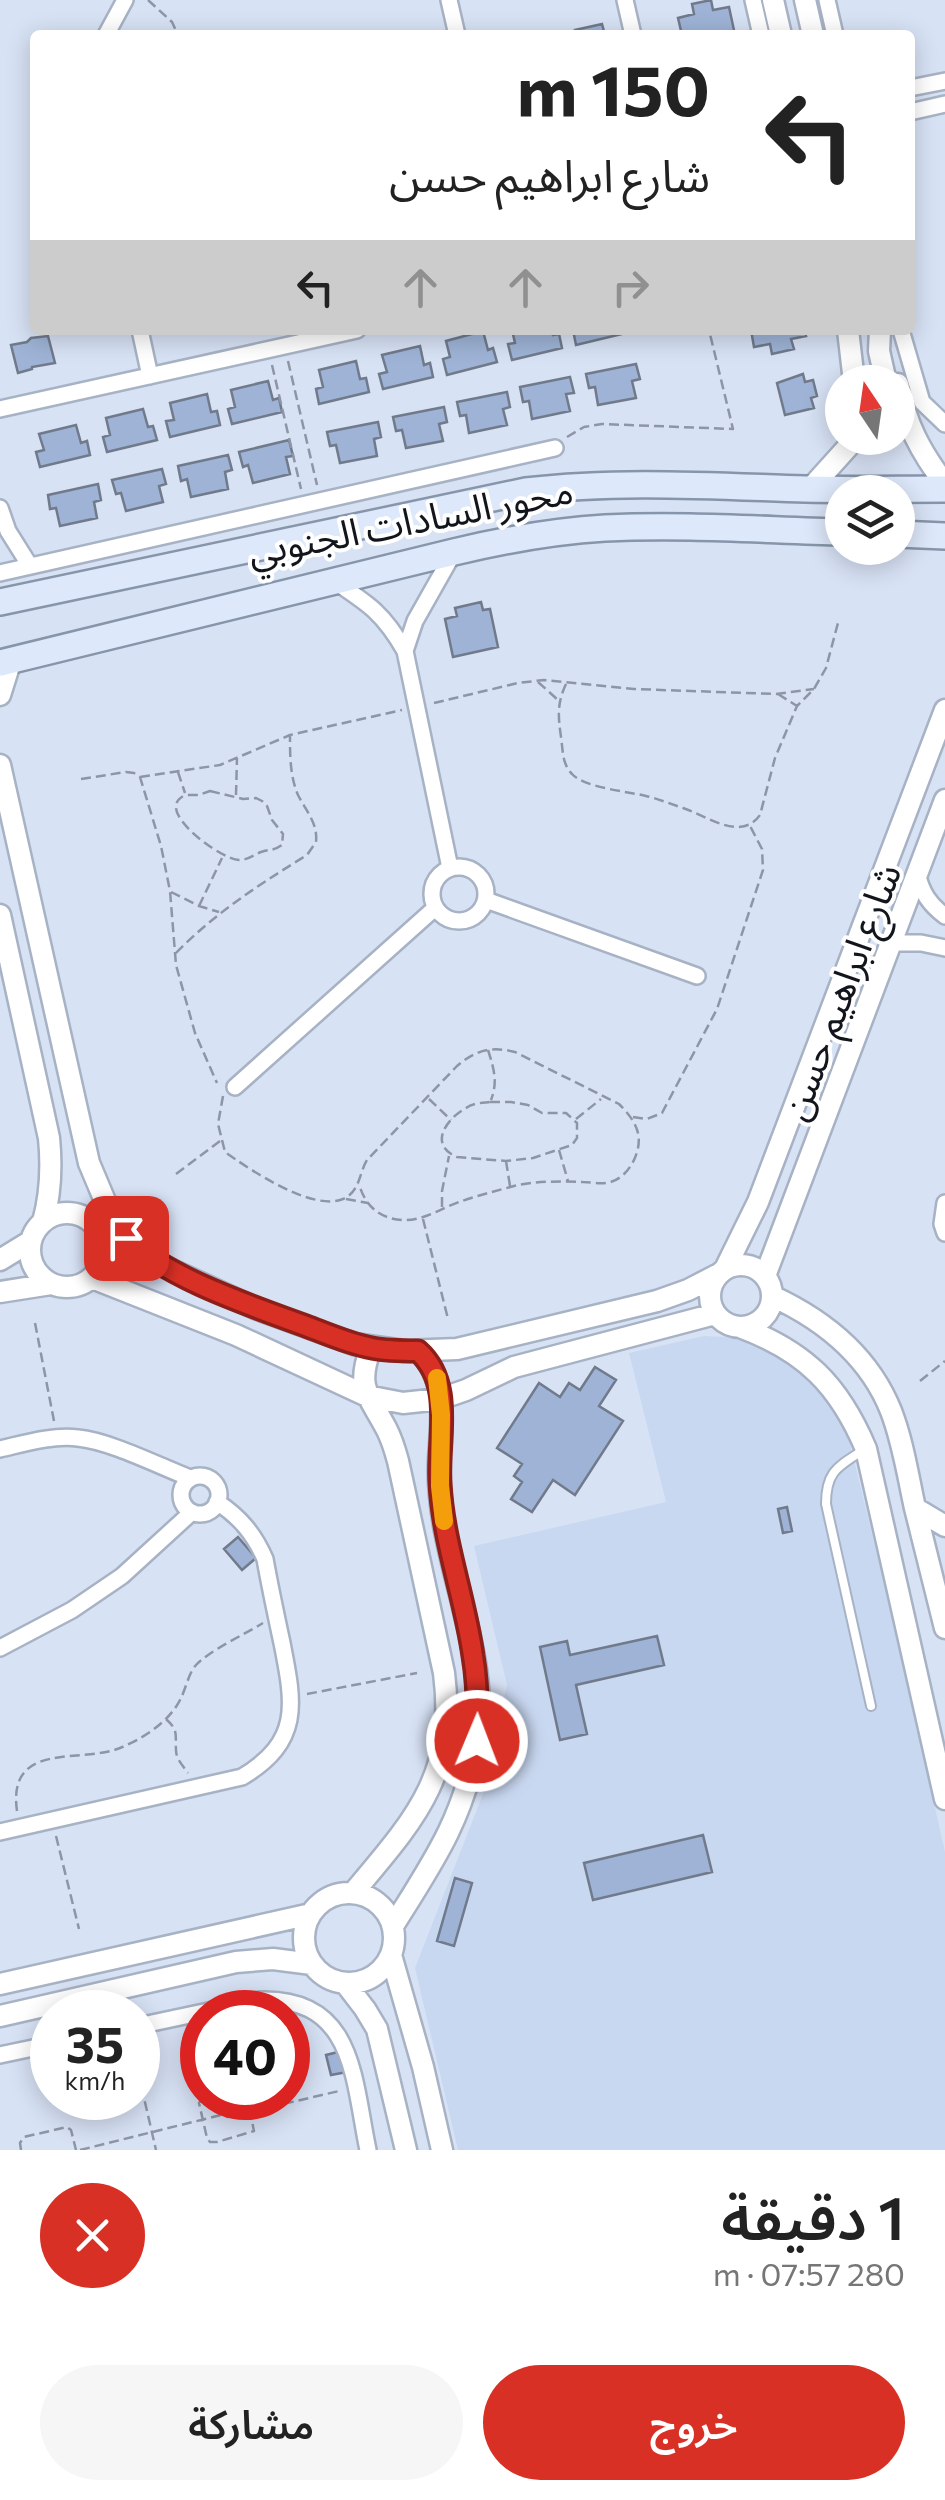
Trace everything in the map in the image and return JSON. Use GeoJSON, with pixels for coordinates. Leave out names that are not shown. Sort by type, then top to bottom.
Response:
{"type":"FeatureCollection","features":[{"type":"Feature","properties":{"kind":"main road","name":"محور السادات الجنوبي"},"geometry":{"type":"LineString","coordinates":[[0,602],[526,490],[645,483],[810,489],[945,486]]}},
{"type":"Feature","properties":{"kind":"main road","name":"محور السادات الجنوبي"},"geometry":{"type":"LineString","coordinates":[[6,662],[523,537],[602,528],[825,531]]}},
{"type":"Feature","properties":{"kind":"main road"},"geometry":{"type":"LineString","coordinates":[[915,535],[944,538]]}},
{"type":"Feature","properties":{"kind":"street"},"geometry":{"type":"LineString","coordinates":[[109,30],[126,0]]}},
{"type":"Feature","properties":{"kind":"street"},"geometry":{"type":"LineString","coordinates":[[450,0],[456,30]]}},
{"type":"Feature","properties":{"kind":"street"},"geometry":{"type":"LineString","coordinates":[[626,0],[632,30]]}},
{"type":"Feature","properties":{"kind":"street"},"geometry":{"type":"LineString","coordinates":[[753,0],[760,30]]}},
{"type":"Feature","properties":{"kind":"street"},"geometry":{"type":"LineString","coordinates":[[773,0],[780,30]]}},
{"type":"Feature","properties":{"kind":"street"},"geometry":{"type":"LineString","coordinates":[[805,0],[811,30]]}},
{"type":"Feature","properties":{"kind":"street"},"geometry":{"type":"LineString","coordinates":[[827,0],[834,30]]}},
{"type":"Feature","properties":{"kind":"street"},"geometry":{"type":"LineString","coordinates":[[915,87],[945,81]]}},
{"type":"Feature","properties":{"kind":"street"},"geometry":{"type":"LineString","coordinates":[[915,111],[945,104]]}},
{"type":"Feature","properties":{"kind":"street"},"geometry":{"type":"LineString","coordinates":[[141,335],[150,376]]}},
{"type":"Feature","properties":{"kind":"street"},"geometry":{"type":"LineString","coordinates":[[0,410],[334,335]]}},
{"type":"Feature","properties":{"kind":"street"},"geometry":{"type":"LineString","coordinates":[[851,365],[850,356],[864,335]]}},
{"type":"Feature","properties":{"kind":"street"},"geometry":{"type":"LineString","coordinates":[[862,365],[865,335]]}},
{"type":"Feature","properties":{"kind":"street"},"geometry":{"type":"LineString","coordinates":[[867,335],[879,351],[882,365]]}},
{"type":"Feature","properties":{"kind":"street"},"geometry":{"type":"LineString","coordinates":[[867,335],[945,424]]}},
{"type":"Feature","properties":{"kind":"street"},"geometry":{"type":"LineString","coordinates":[[868,335],[890,348],[893,365]]}},
{"type":"Feature","properties":{"kind":"street"},"geometry":{"type":"LineString","coordinates":[[915,438],[945,486]]}},
{"type":"Feature","properties":{"kind":"street"},"geometry":{"type":"LineString","coordinates":[[0,573],[554,448]]}},
{"type":"Feature","properties":{"kind":"street"},"geometry":{"type":"LineString","coordinates":[[915,448],[921,452]]}},
{"type":"Feature","properties":{"kind":"street"},"geometry":{"type":"LineString","coordinates":[[810,489],[836,455]]}},
{"type":"Feature","properties":{"kind":"street"},"geometry":{"type":"LineString","coordinates":[[0,508],[8,531],[30,566]]}},
{"type":"Feature","properties":{"kind":"street"},"geometry":{"type":"LineString","coordinates":[[406,651],[415,621],[454,552]]}},
{"type":"Feature","properties":{"kind":"street"},"geometry":{"type":"LineString","coordinates":[[334,581],[372,606],[391,626],[406,651],[450,868]]}},
{"type":"Feature","properties":{"kind":"street"},"geometry":{"type":"LineString","coordinates":[[0,696],[6,662]]}},
{"type":"Feature","properties":{"kind":"street","name":"شارع ابراهيم حسن"},"geometry":{"type":"LineString","coordinates":[[721,1272],[758,1202],[945,710]]}},
{"type":"Feature","properties":{"kind":"street"},"geometry":{"type":"LineString","coordinates":[[0,764],[105,1224],[103,1260],[92,1278],[72,1287],[51,1284],[0,1292]]}},
{"type":"Feature","properties":{"kind":"street","name":"شارع ابراهيم حسن"},"geometry":{"type":"LineString","coordinates":[[769,1286],[945,800]]}},
{"type":"Feature","properties":{"kind":"street"},"geometry":{"type":"LineString","coordinates":[[460,866],[478,874],[486,900],[467,920],[449,920],[435,908],[433,884],[442,871],[460,866]]}},
{"type":"Feature","properties":{"kind":"street"},"geometry":{"type":"LineString","coordinates":[[917,874],[930,904],[945,916]]}},
{"type":"Feature","properties":{"kind":"street"},"geometry":{"type":"LineString","coordinates":[[486,900],[698,976]]}},
{"type":"Feature","properties":{"kind":"street"},"geometry":{"type":"LineString","coordinates":[[236,1087],[435,908]]}},
{"type":"Feature","properties":{"kind":"street"},"geometry":{"type":"LineString","coordinates":[[0,915],[50,1138],[50,1194],[44,1222]]}},
{"type":"Feature","properties":{"kind":"street"},"geometry":{"type":"LineString","coordinates":[[861,934],[890,944],[921,943],[945,948]]}},
{"type":"Feature","properties":{"kind":"street"},"geometry":{"type":"LineString","coordinates":[[945,1204],[945,1232]]}},
{"type":"Feature","properties":{"kind":"street"},"geometry":{"type":"LineString","coordinates":[[51,1284],[40,1276],[30,1254],[36,1230],[54,1216],[78,1215],[105,1224],[161,1265],[255,1308],[354,1344],[418,1351],[457,1349],[657,1301],[688,1290],[734,1265],[746,1264],[769,1286],[830,1329],[874,1378],[890,1408],[900,1440],[945,1628]]}},
{"type":"Feature","properties":{"kind":"street"},"geometry":{"type":"LineString","coordinates":[[0,1260],[32,1241]]}},
{"type":"Feature","properties":{"kind":"street"},"geometry":{"type":"LineString","coordinates":[[721,1272],[709,1294],[715,1314],[730,1325],[752,1325],[762,1318],[770,1308],[769,1286]]}},
{"type":"Feature","properties":{"kind":"street"},"geometry":{"type":"LineString","coordinates":[[92,1278],[236,1335],[367,1396],[404,1403],[440,1399],[514,1367],[715,1314]]}},
{"type":"Feature","properties":{"kind":"street"},"geometry":{"type":"LineString","coordinates":[[740,1326],[794,1353],[818,1372],[854,1421],[866,1449],[945,1799]]}},
{"type":"Feature","properties":{"kind":"street"},"geometry":{"type":"LineString","coordinates":[[353,1892],[424,1801],[438,1771],[446,1739],[448,1706],[398,1461],[367,1396],[364,1378],[372,1348]]}},
{"type":"Feature","properties":{"kind":"street"},"geometry":{"type":"LineString","coordinates":[[393,1926],[454,1826],[469,1784],[477,1741],[479,1696],[444,1523],[436,1375],[418,1351]]}},
{"type":"Feature","properties":{"kind":"street"},"geometry":{"type":"LineString","coordinates":[[0,1449],[58,1438],[93,1440],[190,1478],[206,1476],[217,1487],[216,1502],[209,1511],[192,1512],[186,1508],[180,1495],[190,1478]]}},
{"type":"Feature","properties":{"kind":"street"},"geometry":{"type":"LineString","coordinates":[[0,1832],[242,1776],[263,1764],[279,1745],[289,1722],[291,1698],[265,1559],[246,1526],[216,1502]]}},
{"type":"Feature","properties":{"kind":"street"},"geometry":{"type":"LineString","coordinates":[[915,1508],[945,1526]]}},
{"type":"Feature","properties":{"kind":"street"},"geometry":{"type":"LineString","coordinates":[[0,1648],[57,1618],[122,1576],[192,1512]]}},
{"type":"Feature","properties":{"kind":"street"},"geometry":{"type":"LineString","coordinates":[[353,1892],[371,1898],[385,1910],[393,1926],[394,1941],[391,1956],[380,1971],[364,1981],[344,1983],[326,1977],[312,1964],[304,1948],[304,1930],[310,1914],[322,1901],[353,1892]]}},
{"type":"Feature","properties":{"kind":"street"},"geometry":{"type":"LineString","coordinates":[[0,1984],[310,1914]]}},
{"type":"Feature","properties":{"kind":"street"},"geometry":{"type":"LineString","coordinates":[[391,1956],[442,2150]]}},
{"type":"Feature","properties":{"kind":"street"},"geometry":{"type":"LineString","coordinates":[[0,2016],[236,1962],[312,1964]]}},
{"type":"Feature","properties":{"kind":"street"},"geometry":{"type":"LineString","coordinates":[[344,1983],[377,2029],[406,2150]]}},
{"type":"Feature","properties":{"kind":"street"},"geometry":{"type":"LineString","coordinates":[[160,2021],[260,2000],[278,1999],[311,2009],[338,2033],[346,2048],[368,2150]]}},
{"type":"Feature","properties":{"kind":"street"},"geometry":{"type":"LineString","coordinates":[[0,2055],[30,2049]]}},
{"type":"Feature","properties":{"kind":"lane"},"geometry":{"type":"LineString","coordinates":[[866,1449],[831,1475],[826,1486],[826,1504],[871,1706]]}},
{"type":"Feature","properties":{"kind":"path"},"geometry":{"type":"LineString","coordinates":[[148,0],[176,30]]}},
{"type":"Feature","properties":{"kind":"path"},"geometry":{"type":"LineString","coordinates":[[554,448],[584,428],[602,424],[733,429],[710,335]]}},
{"type":"Feature","properties":{"kind":"path"},"geometry":{"type":"LineString","coordinates":[[276,348],[312,503]]}},
{"type":"Feature","properties":{"kind":"path"},"geometry":{"type":"LineString","coordinates":[[276,348],[312,503]]}},
{"type":"Feature","properties":{"kind":"path"},"geometry":{"type":"LineString","coordinates":[[566,684],[557,710],[564,761],[574,776],[591,784],[651,797],[735,828],[750,826],[760,814],[775,758],[797,706],[826,668],[840,620]]}},
{"type":"Feature","properties":{"kind":"path"},"geometry":{"type":"LineString","coordinates":[[537,681],[558,700]]}},
{"type":"Feature","properties":{"kind":"path"},"geometry":{"type":"LineString","coordinates":[[140,777],[220,765],[290,735],[518,683],[776,694],[814,688]]}},
{"type":"Feature","properties":{"kind":"path"},"geometry":{"type":"LineString","coordinates":[[776,694],[797,706]]}},
{"type":"Feature","properties":{"kind":"path"},"geometry":{"type":"LineString","coordinates":[[175,954],[220,912],[307,855],[316,842],[314,825],[293,778],[290,735]]}},
{"type":"Feature","properties":{"kind":"path"},"geometry":{"type":"LineString","coordinates":[[236,758],[236,796]]}},
{"type":"Feature","properties":{"kind":"path"},"geometry":{"type":"LineString","coordinates":[[80,780],[126,772],[140,777],[170,892],[176,965],[195,1033],[223,1095],[218,1124],[224,1152],[255,1174],[310,1198],[368,1203]]}},
{"type":"Feature","properties":{"kind":"path"},"geometry":{"type":"LineString","coordinates":[[178,772],[185,795]]}},
{"type":"Feature","properties":{"kind":"path"},"geometry":{"type":"LineString","coordinates":[[216,791],[236,796],[256,798],[267,806],[283,834],[278,849],[239,860],[223,856],[194,833],[177,813],[177,802],[185,795],[216,791]]}},
{"type":"Feature","properties":{"kind":"path"},"geometry":{"type":"LineString","coordinates":[[632,1116],[648,1120],[662,1112],[716,1008],[762,870],[762,850],[750,826]]}},
{"type":"Feature","properties":{"kind":"path"},"geometry":{"type":"LineString","coordinates":[[200,906],[223,856]]}},
{"type":"Feature","properties":{"kind":"path"},"geometry":{"type":"LineString","coordinates":[[170,892],[220,912]]}},
{"type":"Feature","properties":{"kind":"path"},"geometry":{"type":"LineString","coordinates":[[488,1049],[496,1078],[490,1102]]}},
{"type":"Feature","properties":{"kind":"path"},"geometry":{"type":"LineString","coordinates":[[488,1049],[515,1052],[604,1097],[632,1116],[639,1143],[629,1169],[607,1183],[510,1188],[406,1220],[389,1218],[363,1198],[360,1184],[367,1160],[469,1056],[488,1049]]}},
{"type":"Feature","properties":{"kind":"path"},"geometry":{"type":"LineString","coordinates":[[575,1120],[604,1097]]}},
{"type":"Feature","properties":{"kind":"path"},"geometry":{"type":"LineString","coordinates":[[428,1098],[451,1120]]}},
{"type":"Feature","properties":{"kind":"path"},"geometry":{"type":"LineString","coordinates":[[490,1102],[528,1105],[542,1113],[566,1112],[575,1120],[579,1131],[572,1145],[533,1158],[457,1158],[444,1149],[442,1141],[442,1133],[451,1120],[465,1108],[490,1102]]}},
{"type":"Feature","properties":{"kind":"path"},"geometry":{"type":"LineString","coordinates":[[176,1174],[222,1140]]}},
{"type":"Feature","properties":{"kind":"path"},"geometry":{"type":"LineString","coordinates":[[558,1149],[569,1182]]}},
{"type":"Feature","properties":{"kind":"path"},"geometry":{"type":"LineString","coordinates":[[442,1209],[450,1154]]}},
{"type":"Feature","properties":{"kind":"path"},"geometry":{"type":"LineString","coordinates":[[506,1161],[510,1188]]}},
{"type":"Feature","properties":{"kind":"path"},"geometry":{"type":"LineString","coordinates":[[345,1199],[360,1184]]}},
{"type":"Feature","properties":{"kind":"path"},"geometry":{"type":"LineString","coordinates":[[422,1217],[448,1319]]}},
{"type":"Feature","properties":{"kind":"path"},"geometry":{"type":"LineString","coordinates":[[35,1323],[58,1438]]}},
{"type":"Feature","properties":{"kind":"path"},"geometry":{"type":"LineString","coordinates":[[920,1380],[945,1361]]}},
{"type":"Feature","properties":{"kind":"path"},"geometry":{"type":"LineString","coordinates":[[20,1827],[15,1796],[21,1778],[34,1764],[68,1754],[94,1755],[118,1749],[141,1737],[179,1704],[195,1666],[276,1615]]}},
{"type":"Feature","properties":{"kind":"path"},"geometry":{"type":"LineString","coordinates":[[291,1698],[417,1673]]}},
{"type":"Feature","properties":{"kind":"path"},"geometry":{"type":"LineString","coordinates":[[166,1718],[177,1736],[177,1758],[198,1786]]}},
{"type":"Feature","properties":{"kind":"path"},"geometry":{"type":"LineString","coordinates":[[52,1820],[79,1929]]}},
{"type":"Feature","properties":{"kind":"path"},"geometry":{"type":"LineString","coordinates":[[310,2098],[355,2087]]}},
{"type":"Feature","properties":{"kind":"path"},"geometry":{"type":"LineString","coordinates":[[149,2120],[156,2150]]}},
{"type":"Feature","properties":{"kind":"path"},"geometry":{"type":"LineString","coordinates":[[22,2150],[20,2143],[24,2137],[66,2127],[71,2130],[78,2150],[199,2120]]}},
{"type":"Feature","properties":{"kind":"path"},"geometry":{"type":"LineString","coordinates":[[203,2120],[210,2142],[254,2131],[252,2120]]}},
{"type":"Feature","properties":{"kind":"shaded area"},"geometry":{"type":"Polygon","coordinates":[[[704,1336],[746,1338],[787,1357],[844,1419],[945,1852],[945,2150],[458,2150],[415,1968],[483,1794],[507,1685],[474,1546],[666,1502],[629,1353],[704,1336]]]}},
{"type":"Feature","properties":{"kind":"building"},"geometry":{"type":"Polygon","coordinates":[[[711,0],[713,10],[729,7],[734,30],[681,30],[678,18],[694,14],[692,4],[711,0]]]}},
{"type":"Feature","properties":{"kind":"building"},"geometry":{"type":"Polygon","coordinates":[[[602,24],[604,30],[575,30],[602,24]]]}},
{"type":"Feature","properties":{"kind":"building"},"geometry":{"type":"Polygon","coordinates":[[[484,335],[497,362],[447,375],[443,359],[450,357],[446,341],[484,335]]]}},
{"type":"Feature","properties":{"kind":"building"},"geometry":{"type":"Polygon","coordinates":[[[513,335],[559,335],[562,348],[512,360],[508,344],[515,343],[513,335]]]}},
{"type":"Feature","properties":{"kind":"building"},"geometry":{"type":"Polygon","coordinates":[[[574,335],[618,335],[576,345],[574,335]]]}},
{"type":"Feature","properties":{"kind":"building"},"geometry":{"type":"Polygon","coordinates":[[[752,335],[806,336],[791,339],[794,349],[772,354],[770,344],[754,347],[752,335]]]}},
{"type":"Feature","properties":{"kind":"building"},"geometry":{"type":"Polygon","coordinates":[[[48,336],[55,363],[18,373],[11,345],[48,336]]]}},
{"type":"Feature","properties":{"kind":"building"},"geometry":{"type":"Polygon","coordinates":[[[420,346],[424,365],[430,363],[433,377],[383,389],[379,374],[387,372],[382,355],[420,346]]]}},
{"type":"Feature","properties":{"kind":"building"},"geometry":{"type":"Polygon","coordinates":[[[356,361],[360,379],[366,378],[369,392],[319,404],[316,389],[323,387],[319,370],[356,361]]]}},
{"type":"Feature","properties":{"kind":"building"},"geometry":{"type":"Polygon","coordinates":[[[636,364],[640,379],[632,381],[636,398],[598,405],[595,387],[589,388],[586,374],[636,364]]]}},
{"type":"Feature","properties":{"kind":"building"},"geometry":{"type":"Polygon","coordinates":[[[803,374],[805,382],[813,380],[817,396],[811,398],[814,408],[785,415],[777,383],[803,374]]]}},
{"type":"Feature","properties":{"kind":"building"},"geometry":{"type":"Polygon","coordinates":[[[570,377],[574,393],[566,394],[570,411],[532,419],[529,401],[523,402],[520,387],[570,377]]]}},
{"type":"Feature","properties":{"kind":"building"},"geometry":{"type":"Polygon","coordinates":[[[268,381],[273,400],[279,398],[282,412],[232,424],[228,409],[235,407],[231,390],[268,381]]]}},
{"type":"Feature","properties":{"kind":"building"},"geometry":{"type":"Polygon","coordinates":[[[507,392],[510,407],[503,409],[507,425],[469,433],[466,415],[460,416],[457,402],[507,392]]]}},
{"type":"Feature","properties":{"kind":"building"},"geometry":{"type":"Polygon","coordinates":[[[207,394],[211,412],[217,411],[220,425],[170,437],[166,421],[174,420],[170,403],[207,394]]]}},
{"type":"Feature","properties":{"kind":"building"},"geometry":{"type":"Polygon","coordinates":[[[444,407],[447,422],[439,424],[443,441],[406,448],[402,430],[396,431],[393,417],[444,407]]]}},
{"type":"Feature","properties":{"kind":"building"},"geometry":{"type":"Polygon","coordinates":[[[143,409],[157,440],[107,452],[103,437],[110,435],[106,418],[143,409]]]}},
{"type":"Feature","properties":{"kind":"building"},"geometry":{"type":"Polygon","coordinates":[[[378,422],[381,437],[374,439],[377,456],[340,463],[336,445],[330,446],[327,432],[378,422]]]}},
{"type":"Feature","properties":{"kind":"building"},"geometry":{"type":"Polygon","coordinates":[[[76,425],[81,443],[87,441],[90,455],[40,467],[36,452],[44,450],[39,434],[76,425]]]}},
{"type":"Feature","properties":{"kind":"building"},"geometry":{"type":"Polygon","coordinates":[[[289,440],[293,456],[286,457],[290,474],[253,483],[239,452],[289,440]]]}},
{"type":"Feature","properties":{"kind":"building"},"geometry":{"type":"Polygon","coordinates":[[[228,455],[232,470],[225,472],[228,489],[191,497],[187,479],[181,481],[178,466],[228,455]]]}},
{"type":"Feature","properties":{"kind":"building"},"geometry":{"type":"Polygon","coordinates":[[[162,469],[166,484],[159,486],[163,502],[126,511],[112,480],[162,469]]]}},
{"type":"Feature","properties":{"kind":"building"},"geometry":{"type":"Polygon","coordinates":[[[98,484],[101,500],[94,502],[97,518],[60,526],[56,508],[50,509],[48,495],[98,484]]]}},
{"type":"Feature","properties":{"kind":"building"},"geometry":{"type":"Polygon","coordinates":[[[481,602],[483,610],[490,609],[498,647],[453,657],[445,619],[457,616],[455,608],[481,602]]]}},
{"type":"Feature","properties":{"kind":"building"},"geometry":{"type":"Polygon","coordinates":[[[595,1367],[616,1380],[599,1406],[623,1421],[575,1495],[553,1480],[532,1512],[511,1499],[522,1482],[514,1476],[522,1464],[497,1448],[539,1383],[560,1397],[569,1383],[580,1390],[595,1367]]]}},
{"type":"Feature","properties":{"kind":"building"},"geometry":{"type":"Polygon","coordinates":[[[787,1507],[792,1531],[783,1533],[778,1509],[787,1507]]]}},
{"type":"Feature","properties":{"kind":"building"},"geometry":{"type":"Polygon","coordinates":[[[238,1537],[256,1558],[242,1570],[224,1549],[238,1537]]]}},
{"type":"Feature","properties":{"kind":"building"},"geometry":{"type":"Polygon","coordinates":[[[657,1636],[664,1665],[576,1685],[587,1734],[560,1740],[540,1647],[567,1641],[570,1655],[657,1636]]]}},
{"type":"Feature","properties":{"kind":"building"},"geometry":{"type":"Polygon","coordinates":[[[703,1835],[712,1872],[593,1900],[584,1863],[703,1835]]]}},
{"type":"Feature","properties":{"kind":"building"},"geometry":{"type":"Polygon","coordinates":[[[455,1878],[472,1883],[454,1946],[437,1941],[455,1878]]]}},
{"type":"Feature","properties":{"kind":"building"},"geometry":{"type":"Polygon","coordinates":[[[342,2051],[347,2072],[331,2075],[326,2055],[342,2051]]]}},
{"type":"Feature","properties":{"kind":"slow traffic"},"geometry":{"type":"LineString","coordinates":[[437,1378],[444,1521]]}},
{"type":"Feature","properties":{"kind":"route"},"geometry":{"type":"LineString","coordinates":[[126,1238],[161,1265],[255,1308],[354,1344],[418,1351],[432,1366],[440,1386],[439,1460],[444,1523],[479,1696],[477,1741]]}}]}
